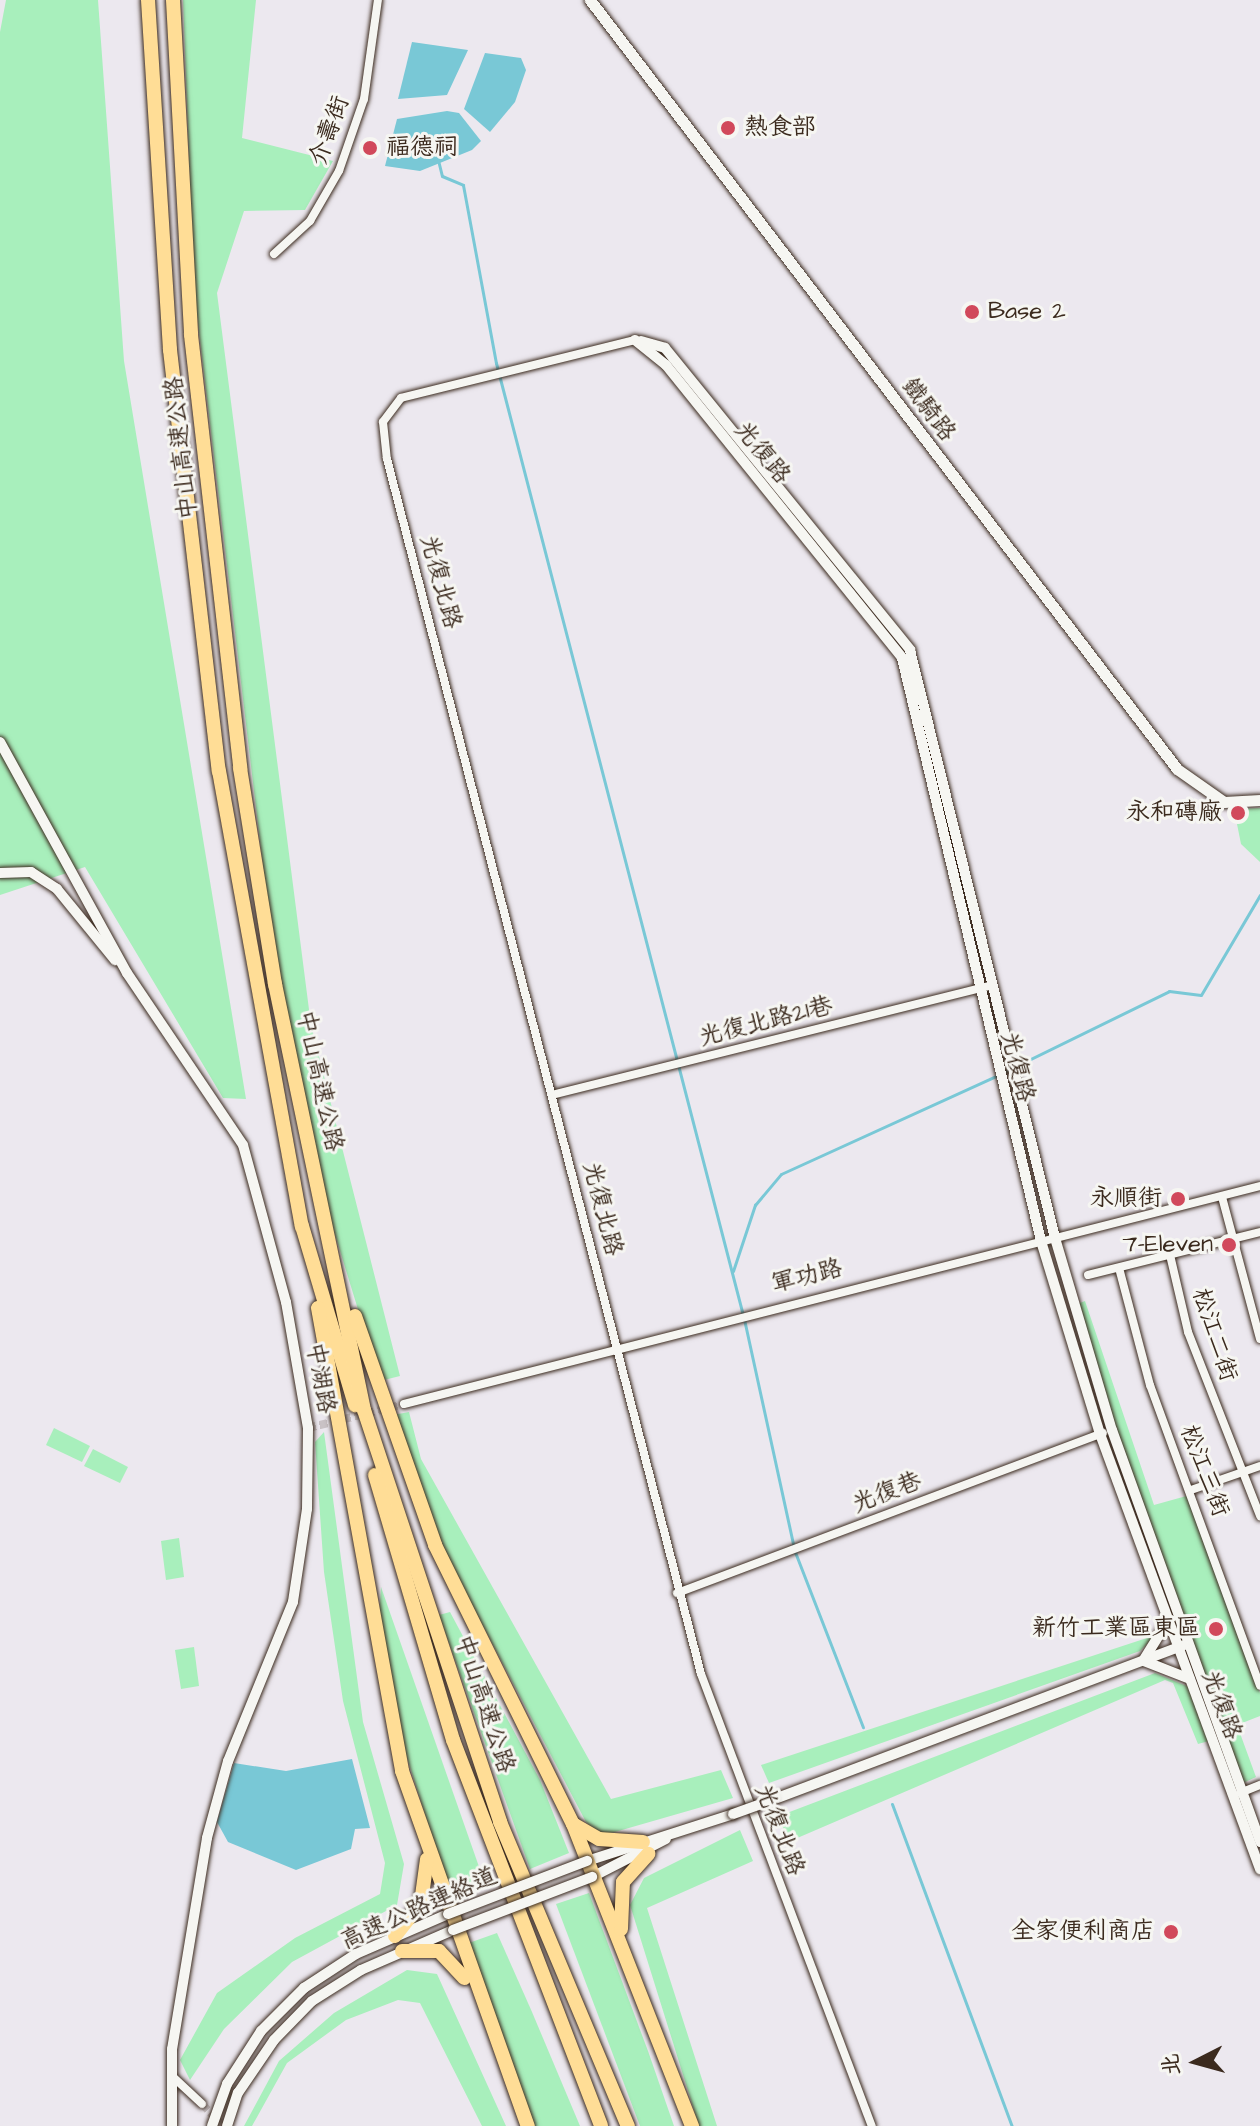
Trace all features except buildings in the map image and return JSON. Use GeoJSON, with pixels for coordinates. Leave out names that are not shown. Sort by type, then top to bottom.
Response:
{"type":"FeatureCollection","features":[{"type":"Feature","properties":{"kind":"highway","name":"中山高速公路"},"geometry":{"type":"LineString","coordinates":[[148,0],[170,350],[219,771],[302,1226],[453,1740],[601,2126]]}},
{"type":"Feature","properties":{"kind":"highway","name":"中山高速公路"},"geometry":{"type":"LineString","coordinates":[[173,0],[191,335],[240,768],[275,984],[337,1258],[364,1410],[500,1822],[628,2126]]}},
{"type":"Feature","properties":{"kind":"highway"},"geometry":{"type":"LineString","coordinates":[[302,1226],[358,1497],[385,1689],[427,1850],[453,1930],[528,2126]]}},
{"type":"Feature","properties":{"kind":"highway"},"geometry":{"type":"LineString","coordinates":[[337,1258],[435,1545],[573,1824],[692,2126]]}},
{"type":"Feature","properties":{"kind":"highway"},"geometry":{"type":"LineString","coordinates":[[573,1824],[599,1839],[646,1848],[631,1868],[617,1901],[623,1945]]}},
{"type":"Feature","properties":{"kind":"highway"},"geometry":{"type":"LineString","coordinates":[[395,1936],[421,1903],[427,1850]]}},
{"type":"Feature","properties":{"kind":"highway"},"geometry":{"type":"LineString","coordinates":[[402,1951],[439,1951],[478,2002]]}},
{"type":"Feature","properties":{"kind":"main road","name":"鐵騎路"},"geometry":{"type":"LineString","coordinates":[[590,0],[1177,769],[1224,802],[1260,800]]}},
{"type":"Feature","properties":{"kind":"street","name":"介壽街"},"geometry":{"type":"LineString","coordinates":[[274,254],[310,221],[339,171],[364,99],[378,0]]}},
{"type":"Feature","properties":{"kind":"street","name":"光復北路"},"geometry":{"type":"LineString","coordinates":[[635,340],[401,398],[383,422],[677,1593],[727,1751],[872,2126]]}},
{"type":"Feature","properties":{"kind":"street","name":"光復路"},"geometry":{"type":"LineString","coordinates":[[635,340],[665,348],[910,650],[990,986],[1055,1238],[1112,1430],[1190,1643],[1260,1870]]}},
{"type":"Feature","properties":{"kind":"street","name":"光復路"},"geometry":{"type":"LineString","coordinates":[[635,340],[666,365],[902,658],[977,989],[1041,1241],[1100,1434],[1191,1679],[1237,1795],[1260,1842]]}},
{"type":"Feature","properties":{"kind":"street","name":"中湖路"},"geometry":{"type":"LineString","coordinates":[[0,742],[127,973],[243,1145],[286,1302],[309,1451],[293,1602],[228,1761],[207,1838],[172,2076],[172,2126]]}},
{"type":"Feature","properties":{"kind":"street"},"geometry":{"type":"LineString","coordinates":[[0,873],[31,872],[57,889],[127,973]]}},
{"type":"Feature","properties":{"kind":"street","name":"光復北路21巷"},"geometry":{"type":"LineString","coordinates":[[552,1095],[990,986]]}},
{"type":"Feature","properties":{"kind":"street"},"geometry":{"type":"LineString","coordinates":[[1260,1186],[1222,1197],[1260,1339]]}},
{"type":"Feature","properties":{"kind":"street","name":"軍功路"},"geometry":{"type":"LineString","coordinates":[[404,1404],[729,1318],[1222,1197]]}},
{"type":"Feature","properties":{"kind":"street"},"geometry":{"type":"LineString","coordinates":[[1088,1275],[1260,1232]]}},
{"type":"Feature","properties":{"kind":"street","name":"松江二街"},"geometry":{"type":"LineString","coordinates":[[1170,1255],[1188,1332],[1260,1516]]}},
{"type":"Feature","properties":{"kind":"street","name":"松江三街"},"geometry":{"type":"LineString","coordinates":[[1119,1268],[1137,1345],[1260,1686]]}},
{"type":"Feature","properties":{"kind":"street","name":"光復巷"},"geometry":{"type":"LineString","coordinates":[[677,1593],[1112,1430]]}},
{"type":"Feature","properties":{"kind":"street"},"geometry":{"type":"LineString","coordinates":[[1191,1490],[1260,1466]]}},
{"type":"Feature","properties":{"kind":"street"},"geometry":{"type":"LineString","coordinates":[[1169,1619],[1143,1662],[1191,1679]]}},
{"type":"Feature","properties":{"kind":"street","name":"高速公路連絡道"},"geometry":{"type":"LineString","coordinates":[[227,2126],[238,2093],[302,2011],[402,1951],[592,1877],[668,1838],[1190,1643]]}},
{"type":"Feature","properties":{"kind":"street"},"geometry":{"type":"LineString","coordinates":[[1237,1795],[1260,1785]]}},
{"type":"Feature","properties":{"kind":"street","name":"高速公路連絡道"},"geometry":{"type":"LineString","coordinates":[[212,2126],[227,2084],[261,2031],[304,1988],[395,1936],[448,1914],[587,1861],[646,1848]]}},
{"type":"Feature","properties":{"kind":"street"},"geometry":{"type":"LineString","coordinates":[[172,2076],[202,2104]]}},
{"type":"Feature","properties":{"kind":"green space"},"geometry":{"type":"Polygon","coordinates":[[[6,0],[98,0],[124,361],[246,1099],[223,1098],[85,867],[0,895],[0,32],[6,0]]]}},
{"type":"Feature","properties":{"kind":"green space"},"geometry":{"type":"Polygon","coordinates":[[[183,0],[256,0],[242,138],[333,161],[305,210],[244,211],[217,293],[311,1025],[400,1376],[380,1381],[325,1202],[277,983],[194,290],[183,0]]]}},
{"type":"Feature","properties":{"kind":"green space"},"geometry":{"type":"Polygon","coordinates":[[[1260,808],[1260,862],[1241,844],[1234,809],[1260,808]]]}},
{"type":"Feature","properties":{"kind":"green space"},"geometry":{"type":"Polygon","coordinates":[[[1085,1301],[1154,1505],[1190,1495],[1260,1693],[1260,1716],[1237,1725],[1256,1777],[1243,1783],[1114,1429],[1077,1304],[1085,1301]]]}},
{"type":"Feature","properties":{"kind":"green space"},"geometry":{"type":"Polygon","coordinates":[[[409,1412],[421,1459],[611,1799],[721,1770],[733,1798],[601,1836],[586,1822],[449,1561],[393,1415],[409,1412]]]}},
{"type":"Feature","properties":{"kind":"green space"},"geometry":{"type":"Polygon","coordinates":[[[54,1428],[90,1446],[82,1462],[46,1445],[54,1428]]]}},
{"type":"Feature","properties":{"kind":"green space"},"geometry":{"type":"Polygon","coordinates":[[[324,1432],[363,1722],[404,1864],[397,1905],[292,1962],[224,2029],[190,2080],[180,2060],[217,1993],[295,1938],[380,1894],[385,1863],[343,1701],[324,1572],[315,1442],[324,1432]]]}},
{"type":"Feature","properties":{"kind":"green space"},"geometry":{"type":"Polygon","coordinates":[[[93,1449],[128,1467],[120,1483],[84,1466],[93,1449]]]}},
{"type":"Feature","properties":{"kind":"green space"},"geometry":{"type":"Polygon","coordinates":[[[179,1538],[184,1577],[166,1580],[161,1541],[179,1538]]]}},
{"type":"Feature","properties":{"kind":"green space"},"geometry":{"type":"Polygon","coordinates":[[[381,1587],[484,1881],[450,1893],[404,1748],[379,1621],[381,1587]]]}},
{"type":"Feature","properties":{"kind":"green space"},"geometry":{"type":"Polygon","coordinates":[[[450,1612],[540,1780],[569,1853],[530,1869],[439,1615],[450,1612]]]}},
{"type":"Feature","properties":{"kind":"green space"},"geometry":{"type":"Polygon","coordinates":[[[1156,1635],[1140,1651],[769,1783],[761,1765],[1156,1635]]]}},
{"type":"Feature","properties":{"kind":"green space"},"geometry":{"type":"Polygon","coordinates":[[[194,1647],[199,1686],[181,1689],[175,1650],[194,1647]]]}},
{"type":"Feature","properties":{"kind":"green space"},"geometry":{"type":"Polygon","coordinates":[[[1155,1673],[1189,1687],[1209,1741],[1198,1744],[1173,1683],[1165,1680],[788,1842],[779,1816],[1155,1673]]]}},
{"type":"Feature","properties":{"kind":"green space"},"geometry":{"type":"Polygon","coordinates":[[[740,1830],[753,1861],[647,1908],[717,2126],[699,2126],[630,1905],[644,1878],[740,1830]]]}},
{"type":"Feature","properties":{"kind":"green space"},"geometry":{"type":"Polygon","coordinates":[[[589,1893],[674,2126],[640,2126],[556,1904],[589,1893]]]}},
{"type":"Feature","properties":{"kind":"green space"},"geometry":{"type":"Polygon","coordinates":[[[497,1933],[580,2126],[534,2126],[466,1944],[497,1933]]]}},
{"type":"Feature","properties":{"kind":"green space"},"geometry":{"type":"Polygon","coordinates":[[[407,1970],[437,1974],[506,2126],[482,2126],[420,2003],[398,2000],[346,2020],[287,2063],[252,2126],[244,2126],[279,2061],[334,2013],[407,1970]]]}},
{"type":"Feature","properties":{"kind":"water"},"geometry":{"type":"Polygon","coordinates":[[[412,42],[468,50],[447,95],[398,99],[412,42]]]}},
{"type":"Feature","properties":{"kind":"water"},"geometry":{"type":"Polygon","coordinates":[[[485,53],[521,58],[526,70],[515,102],[490,132],[464,109],[485,53]]]}},
{"type":"Feature","properties":{"kind":"water"},"geometry":{"type":"Polygon","coordinates":[[[447,111],[459,113],[481,141],[472,150],[420,171],[385,166],[397,119],[447,111]]]}},
{"type":"Feature","properties":{"kind":"water"},"geometry":{"type":"Polygon","coordinates":[[[352,1759],[370,1828],[355,1829],[351,1849],[296,1870],[228,1842],[217,1822],[234,1763],[286,1771],[352,1759]]]}},
{"type":"Feature","properties":{"kind":"waterway"},"geometry":{"type":"LineString","coordinates":[[438,160],[442,176],[463,185],[496,363],[744,1319],[795,1552],[863,1727]]}},
{"type":"Feature","properties":{"kind":"waterway"},"geometry":{"type":"LineString","coordinates":[[1004,1072],[1169,991],[1201,995],[1260,895]]}},
{"type":"Feature","properties":{"kind":"waterway"},"geometry":{"type":"LineString","coordinates":[[733,1271],[755,1205],[781,1174],[998,1075]]}},
{"type":"Feature","properties":{"kind":"waterway"},"geometry":{"type":"LineString","coordinates":[[892,1804],[1012,2126]]}},
{"type":"Feature","properties":{"kind":"tunnel"},"geometry":{"type":"LineString","coordinates":[[308,1428],[404,1404]]}},
{"type":"Feature","properties":{"kind":"tunnel"},"geometry":{"type":"LineString","coordinates":[[202,2104],[223,2126]]}},
{"type":"Feature","properties":{"kind":"place","name":"熱食部"},"geometry":{"type":"Point","coordinates":[728,128]}},
{"type":"Feature","properties":{"kind":"place","name":"福德祠"},"geometry":{"type":"Point","coordinates":[370,148]}},
{"type":"Feature","properties":{"kind":"place","name":"Base 2"},"geometry":{"type":"Point","coordinates":[972,312]}},
{"type":"Feature","properties":{"kind":"place","name":"永和磚廠"},"geometry":{"type":"Point","coordinates":[1238,813]}},
{"type":"Feature","properties":{"kind":"place","name":"永順街"},"geometry":{"type":"Point","coordinates":[1178,1199]}},
{"type":"Feature","properties":{"kind":"place","name":"7-Eleven"},"geometry":{"type":"Point","coordinates":[1229,1245]}},
{"type":"Feature","properties":{"kind":"place","name":"新竹工業區東區"},"geometry":{"type":"Point","coordinates":[1216,1629]}},
{"type":"Feature","properties":{"kind":"place","name":"全家便利商店"},"geometry":{"type":"Point","coordinates":[1171,1932]}}]}
